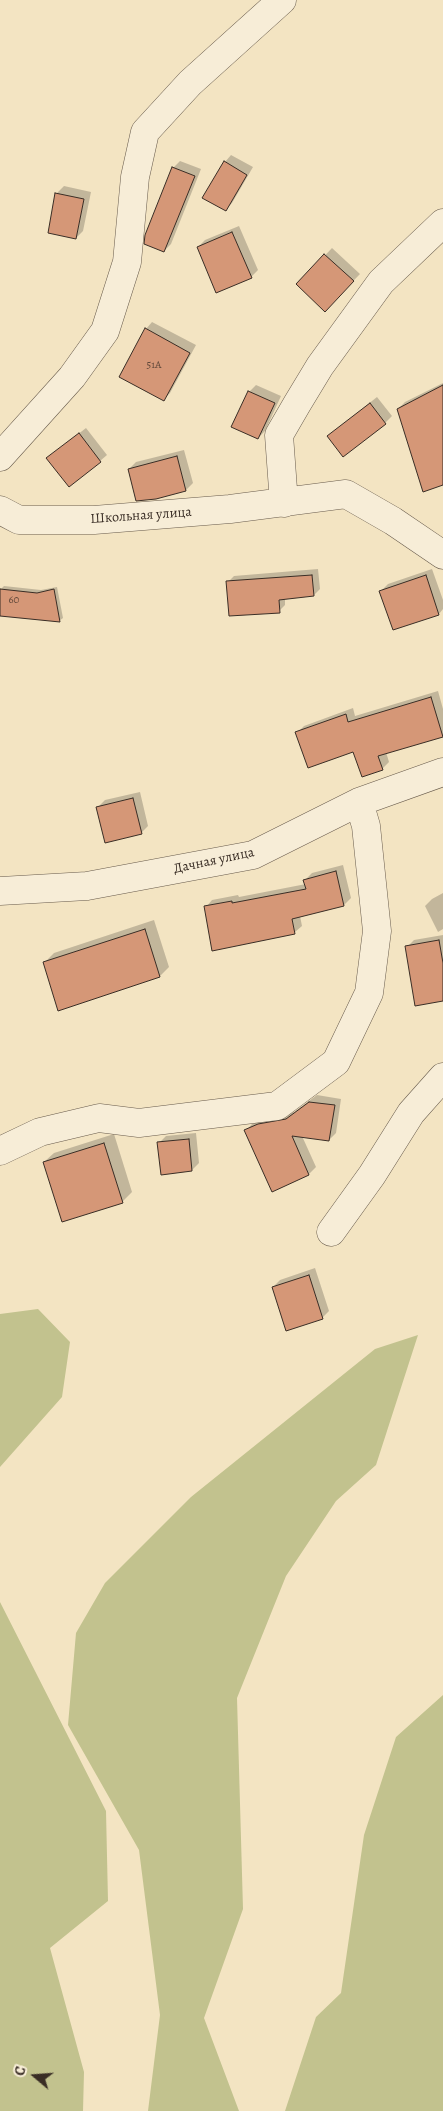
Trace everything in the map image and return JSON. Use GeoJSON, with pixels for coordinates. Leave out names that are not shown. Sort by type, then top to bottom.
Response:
{"type":"FeatureCollection","features":[{"type":"Feature","properties":{"kind":"street"},"geometry":{"type":"LineString","coordinates":[[0,457],[72,377],[105,331],[127,262],[135,177],[145,132],[190,82],[282,0]]}},
{"type":"Feature","properties":{"kind":"street"},"geometry":{"type":"LineString","coordinates":[[284,503],[280,435],[297,404],[320,366],[382,282],[443,223]]}},
{"type":"Feature","properties":{"kind":"street","name":"Школьная улица"},"geometry":{"type":"LineString","coordinates":[[0,510],[19,520],[94,520],[284,503],[346,494],[393,521],[443,555]]}},
{"type":"Feature","properties":{"kind":"street","name":"Дачная улица"},"geometry":{"type":"LineString","coordinates":[[0,891],[87,886],[253,854],[359,802],[443,772]]}},
{"type":"Feature","properties":{"kind":"street"},"geometry":{"type":"LineString","coordinates":[[0,1151],[40,1132],[98,1118],[140,1123],[277,1106],[336,1062],[369,993],[376,932],[366,826],[359,802]]}},
{"type":"Feature","properties":{"kind":"street"},"geometry":{"type":"LineString","coordinates":[[331,1232],[372,1175],[411,1113],[443,1077]]}},
{"type":"Feature","properties":{"kind":"green space"},"geometry":{"type":"Polygon","coordinates":[[[38,1309],[70,1342],[62,1397],[0,1467],[0,1314],[38,1309]]]}},
{"type":"Feature","properties":{"kind":"green space"},"geometry":{"type":"Polygon","coordinates":[[[418,1335],[376,1465],[336,1501],[286,1576],[237,1698],[243,1909],[204,2018],[239,2111],[148,2111],[160,2015],[139,1850],[68,1725],[76,1633],[105,1583],[191,1497],[375,1349],[418,1335]]]}},
{"type":"Feature","properties":{"kind":"green space"},"geometry":{"type":"Polygon","coordinates":[[[0,1602],[106,1811],[108,1901],[50,1948],[84,2072],[83,2111],[0,2111],[0,1602]]]}},
{"type":"Feature","properties":{"kind":"green space"},"geometry":{"type":"Polygon","coordinates":[[[443,1695],[443,2111],[285,2111],[316,2017],[341,1993],[364,1835],[396,1737],[443,1695]]]}},
{"type":"Feature","properties":{"kind":"building"},"geometry":{"type":"Polygon","coordinates":[[[224,161],[247,175],[226,211],[202,198],[224,161]]]}},
{"type":"Feature","properties":{"kind":"building"},"geometry":{"type":"Polygon","coordinates":[[[172,167],[195,176],[164,252],[144,244],[145,235],[172,167]]]}},
{"type":"Feature","properties":{"kind":"building"},"geometry":{"type":"Polygon","coordinates":[[[55,193],[84,199],[76,239],[48,233],[55,193]]]}},
{"type":"Feature","properties":{"kind":"building"},"geometry":{"type":"Polygon","coordinates":[[[232,232],[252,278],[216,293],[197,247],[232,232]]]}},
{"type":"Feature","properties":{"kind":"building"},"geometry":{"type":"Polygon","coordinates":[[[324,254],[354,281],[325,312],[296,284],[324,254]]]}},
{"type":"Feature","properties":{"kind":"building"},"geometry":{"type":"Polygon","coordinates":[[[145,328],[190,353],[164,401],[119,377],[145,328]]]}},
{"type":"Feature","properties":{"kind":"building"},"geometry":{"type":"Polygon","coordinates":[[[443,385],[443,485],[423,492],[397,409],[443,385]]]}},
{"type":"Feature","properties":{"kind":"building"},"geometry":{"type":"Polygon","coordinates":[[[248,391],[275,403],[258,439],[231,427],[248,391]]]}},
{"type":"Feature","properties":{"kind":"building"},"geometry":{"type":"Polygon","coordinates":[[[370,403],[386,424],[343,457],[327,436],[370,403]]]}},
{"type":"Feature","properties":{"kind":"building"},"geometry":{"type":"Polygon","coordinates":[[[79,433],[101,462],[69,487],[46,458],[79,433]]]}},
{"type":"Feature","properties":{"kind":"building"},"geometry":{"type":"Polygon","coordinates":[[[177,456],[186,491],[156,499],[136,501],[128,469],[177,456]]]}},
{"type":"Feature","properties":{"kind":"building"},"geometry":{"type":"Polygon","coordinates":[[[312,575],[314,596],[279,600],[280,613],[229,616],[226,581],[312,575]]]}},
{"type":"Feature","properties":{"kind":"building"},"geometry":{"type":"Polygon","coordinates":[[[426,575],[439,615],[393,630],[379,591],[426,575]]]}},
{"type":"Feature","properties":{"kind":"building"},"geometry":{"type":"Polygon","coordinates":[[[0,589],[37,593],[54,589],[60,622],[0,616],[0,589]]]}},
{"type":"Feature","properties":{"kind":"building"},"geometry":{"type":"Polygon","coordinates":[[[431,697],[443,737],[378,756],[383,770],[362,777],[353,752],[308,768],[295,732],[346,714],[348,722],[431,697]]]}},
{"type":"Feature","properties":{"kind":"building"},"geometry":{"type":"Polygon","coordinates":[[[133,798],[142,834],[105,843],[96,807],[133,798]]]}},
{"type":"Feature","properties":{"kind":"building"},"geometry":{"type":"Polygon","coordinates":[[[336,871],[344,906],[292,919],[295,934],[212,951],[204,906],[232,901],[232,903],[306,889],[303,880],[336,871]]]}},
{"type":"Feature","properties":{"kind":"building"},"geometry":{"type":"Polygon","coordinates":[[[145,929],[160,977],[58,1011],[43,962],[145,929]]]}},
{"type":"Feature","properties":{"kind":"building"},"geometry":{"type":"Polygon","coordinates":[[[439,940],[443,963],[443,1001],[415,1006],[405,946],[439,940]]]}},
{"type":"Feature","properties":{"kind":"building"},"geometry":{"type":"Polygon","coordinates":[[[309,1102],[335,1105],[329,1141],[292,1136],[309,1175],[272,1192],[244,1130],[258,1124],[286,1119],[309,1102]]]}},
{"type":"Feature","properties":{"kind":"building"},"geometry":{"type":"Polygon","coordinates":[[[189,1139],[192,1171],[161,1175],[157,1142],[189,1139]]]}},
{"type":"Feature","properties":{"kind":"building"},"geometry":{"type":"Polygon","coordinates":[[[104,1143],[123,1203],[62,1222],[43,1162],[104,1143]]]}},
{"type":"Feature","properties":{"kind":"building"},"geometry":{"type":"Polygon","coordinates":[[[309,1275],[323,1319],[286,1331],[272,1287],[309,1275]]]}}]}
